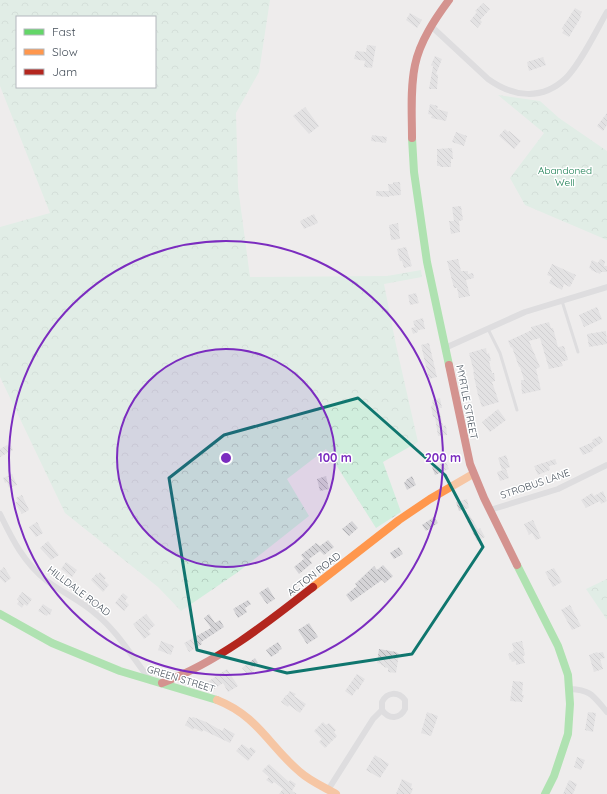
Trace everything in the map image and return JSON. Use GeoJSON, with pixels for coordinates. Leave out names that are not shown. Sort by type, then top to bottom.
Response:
{"type":"FeatureCollection","features":[{"type":"Feature","properties":{"kind":"street","name":"MYRTLE STREET"},"geometry":{"type":"LineString","coordinates":[[449,0],[431,26],[419,51],[413,78],[412,156],[425,254],[464,442],[473,474],[558,646],[568,675],[570,689],[570,720],[568,734],[554,776],[544,794]]}},
{"type":"Feature","properties":{"kind":"street"},"geometry":{"type":"LineString","coordinates":[[431,26],[488,79],[498,86],[520,94],[533,94],[545,91],[558,85],[567,77],[577,64],[607,12]]}},
{"type":"Feature","properties":{"kind":"street"},"geometry":{"type":"LineString","coordinates":[[445,348],[525,312],[607,287]]}},
{"type":"Feature","properties":{"kind":"street","name":"STROBUS LANE"},"geometry":{"type":"LineString","coordinates":[[490,510],[558,489],[607,465]]}},
{"type":"Feature","properties":{"kind":"street","name":"ACTON ROAD"},"geometry":{"type":"LineString","coordinates":[[162,683],[194,669],[254,632],[287,608],[390,526],[435,495],[473,474]]}},
{"type":"Feature","properties":{"kind":"street","name":"HILLDALE ROAD"},"geometry":{"type":"LineString","coordinates":[[0,514],[17,548],[33,569],[47,581],[98,615],[119,637],[151,681]]}},
{"type":"Feature","properties":{"kind":"street","name":"GREEN STREET"},"geometry":{"type":"LineString","coordinates":[[0,614],[52,643],[120,671],[219,702],[241,712],[259,727],[300,772],[336,794]]}},
{"type":"Feature","properties":{"kind":"street"},"geometry":{"type":"LineString","coordinates":[[570,689],[587,691],[593,695],[607,712]]}},
{"type":"Feature","properties":{"kind":"street"},"geometry":{"type":"LineString","coordinates":[[328,790],[373,719],[382,710],[382,702],[387,695],[399,694],[405,700],[405,709],[401,715],[397,717],[388,716],[382,710]]}},
{"type":"Feature","properties":{"kind":"lane"},"geometry":{"type":"LineString","coordinates":[[562,301],[578,352]]}},
{"type":"Feature","properties":{"kind":"lane"},"geometry":{"type":"LineString","coordinates":[[488,328],[500,353],[517,410]]}},
{"type":"Feature","properties":{"kind":"highlighted area"},"geometry":{"type":"Polygon","coordinates":[[[358,398],[445,475],[483,547],[412,654],[287,673],[197,650],[169,478],[224,435],[358,398]]]}},
{"type":"Feature","properties":{"kind":"green space"},"geometry":{"type":"Polygon","coordinates":[[[0,0],[270,0],[259,72],[236,113],[238,187],[250,277],[387,276],[421,270],[422,277],[384,284],[418,442],[383,462],[401,512],[376,528],[326,449],[287,479],[309,516],[238,572],[181,611],[158,587],[65,513],[0,377],[0,227],[50,213],[0,86],[0,0]]]}},
{"type":"Feature","properties":{"kind":"green space","name":"Abandoned Well"},"geometry":{"type":"Polygon","coordinates":[[[498,95],[540,101],[559,118],[607,151],[607,240],[525,205],[510,178],[544,133],[498,95]]]}},
{"type":"Feature","properties":{"kind":"green space"},"geometry":{"type":"Polygon","coordinates":[[[607,579],[607,620],[586,589],[607,579]]]}},
{"type":"Feature","properties":{"kind":"building"},"geometry":{"type":"Polygon","coordinates":[[[483,3],[490,9],[480,20],[482,22],[478,28],[470,21],[477,12],[475,11],[483,3]]]}},
{"type":"Feature","properties":{"kind":"building"},"geometry":{"type":"Polygon","coordinates":[[[575,8],[582,12],[581,17],[569,37],[562,33],[564,30],[562,28],[575,8]]]}},
{"type":"Feature","properties":{"kind":"building"},"geometry":{"type":"Polygon","coordinates":[[[410,13],[422,20],[417,28],[406,20],[410,13]]]}},
{"type":"Feature","properties":{"kind":"building"},"geometry":{"type":"Polygon","coordinates":[[[367,45],[376,46],[372,68],[364,67],[365,61],[354,59],[356,51],[366,52],[367,45]]]}},
{"type":"Feature","properties":{"kind":"building"},"geometry":{"type":"Polygon","coordinates":[[[435,56],[442,59],[436,74],[438,75],[437,89],[429,89],[433,66],[431,65],[435,56]]]}},
{"type":"Feature","properties":{"kind":"building"},"geometry":{"type":"Polygon","coordinates":[[[543,57],[546,65],[529,71],[527,62],[543,57]]]}},
{"type":"Feature","properties":{"kind":"building"},"geometry":{"type":"Polygon","coordinates":[[[430,104],[438,106],[437,109],[448,112],[446,121],[431,118],[432,115],[428,114],[430,104]]]}},
{"type":"Feature","properties":{"kind":"building"},"geometry":{"type":"Polygon","coordinates":[[[305,107],[319,126],[309,134],[293,116],[305,107]]]}},
{"type":"Feature","properties":{"kind":"building"},"geometry":{"type":"Polygon","coordinates":[[[607,113],[607,125],[603,131],[597,126],[607,113]]]}},
{"type":"Feature","properties":{"kind":"building"},"geometry":{"type":"Polygon","coordinates":[[[505,129],[521,141],[514,149],[499,136],[505,129]]]}},
{"type":"Feature","properties":{"kind":"building"},"geometry":{"type":"Polygon","coordinates":[[[456,132],[467,136],[464,146],[452,142],[456,132]]]}},
{"type":"Feature","properties":{"kind":"building"},"geometry":{"type":"Polygon","coordinates":[[[372,135],[387,137],[386,143],[371,141],[372,135]]]}},
{"type":"Feature","properties":{"kind":"building"},"geometry":{"type":"Polygon","coordinates":[[[452,148],[453,159],[451,159],[451,167],[437,166],[437,149],[452,148]]]}},
{"type":"Feature","properties":{"kind":"building"},"geometry":{"type":"Polygon","coordinates":[[[400,182],[401,195],[376,196],[376,191],[389,191],[388,184],[400,182]]]}},
{"type":"Feature","properties":{"kind":"building"},"geometry":{"type":"Polygon","coordinates":[[[461,206],[463,220],[459,221],[460,232],[451,234],[449,221],[454,221],[452,207],[461,206]]]}},
{"type":"Feature","properties":{"kind":"building"},"geometry":{"type":"Polygon","coordinates":[[[314,214],[318,223],[304,229],[300,221],[314,214]]]}},
{"type":"Feature","properties":{"kind":"building"},"geometry":{"type":"Polygon","coordinates":[[[398,223],[400,239],[391,240],[389,225],[398,223]]]}},
{"type":"Feature","properties":{"kind":"building"},"geometry":{"type":"Polygon","coordinates":[[[406,247],[412,266],[404,268],[402,261],[400,261],[397,249],[406,247]]]}},
{"type":"Feature","properties":{"kind":"building"},"geometry":{"type":"Polygon","coordinates":[[[458,259],[461,271],[468,271],[468,274],[473,273],[474,278],[466,280],[470,296],[459,298],[457,288],[454,288],[447,261],[458,259]]]}},
{"type":"Feature","properties":{"kind":"building"},"geometry":{"type":"Polygon","coordinates":[[[600,259],[605,261],[604,266],[607,266],[607,272],[601,272],[600,274],[589,268],[592,260],[598,263],[600,259]]]}},
{"type":"Feature","properties":{"kind":"building"},"geometry":{"type":"Polygon","coordinates":[[[552,264],[576,275],[570,287],[564,284],[562,290],[549,283],[552,277],[547,275],[552,264]]]}},
{"type":"Feature","properties":{"kind":"building"},"geometry":{"type":"Polygon","coordinates":[[[416,293],[419,303],[410,305],[408,295],[416,293]]]}},
{"type":"Feature","properties":{"kind":"building"},"geometry":{"type":"Polygon","coordinates":[[[597,307],[602,319],[584,327],[579,315],[597,307]]]}},
{"type":"Feature","properties":{"kind":"building"},"geometry":{"type":"Polygon","coordinates":[[[423,318],[425,329],[418,330],[418,332],[413,334],[411,328],[415,327],[413,321],[423,318]]]}},
{"type":"Feature","properties":{"kind":"building"},"geometry":{"type":"Polygon","coordinates":[[[549,322],[551,328],[553,328],[558,347],[564,346],[568,360],[561,362],[563,366],[549,369],[540,338],[529,341],[540,367],[536,369],[541,390],[522,394],[521,380],[524,380],[512,347],[511,348],[508,341],[532,330],[531,327],[549,322]]]}},
{"type":"Feature","properties":{"kind":"building"},"geometry":{"type":"Polygon","coordinates":[[[606,331],[607,344],[589,347],[587,334],[606,331]]]}},
{"type":"Feature","properties":{"kind":"building"},"geometry":{"type":"Polygon","coordinates":[[[429,343],[437,377],[429,379],[421,345],[429,343]]]}},
{"type":"Feature","properties":{"kind":"building"},"geometry":{"type":"Polygon","coordinates":[[[486,348],[487,354],[489,353],[491,361],[489,361],[492,373],[494,373],[495,381],[492,382],[499,402],[482,407],[469,353],[486,348]]]}},
{"type":"Feature","properties":{"kind":"building"},"geometry":{"type":"Polygon","coordinates":[[[440,398],[442,408],[439,408],[443,426],[446,425],[447,435],[438,436],[435,417],[433,417],[431,406],[433,405],[432,400],[440,398]]]}},
{"type":"Feature","properties":{"kind":"building"},"geometry":{"type":"Polygon","coordinates":[[[498,409],[506,420],[490,432],[482,422],[498,409]]]}},
{"type":"Feature","properties":{"kind":"building"},"geometry":{"type":"Polygon","coordinates":[[[600,436],[603,442],[592,449],[593,451],[583,455],[579,448],[593,442],[592,440],[600,436]]]}},
{"type":"Feature","properties":{"kind":"building"},"geometry":{"type":"Polygon","coordinates":[[[7,445],[8,447],[11,445],[13,450],[0,457],[0,449],[7,445]]]}},
{"type":"Feature","properties":{"kind":"building"},"geometry":{"type":"Polygon","coordinates":[[[506,455],[510,467],[502,470],[498,458],[506,455]]]}},
{"type":"Feature","properties":{"kind":"building"},"geometry":{"type":"Polygon","coordinates":[[[555,459],[557,464],[549,466],[550,470],[538,475],[534,466],[555,459]]]}},
{"type":"Feature","properties":{"kind":"building"},"geometry":{"type":"Polygon","coordinates":[[[446,462],[449,469],[435,475],[432,467],[446,462]]]}},
{"type":"Feature","properties":{"kind":"building"},"geometry":{"type":"Polygon","coordinates":[[[506,469],[509,478],[500,481],[497,472],[506,469]]]}},
{"type":"Feature","properties":{"kind":"building"},"geometry":{"type":"Polygon","coordinates":[[[12,474],[17,485],[9,488],[7,482],[5,483],[3,478],[12,474]]]}},
{"type":"Feature","properties":{"kind":"building"},"geometry":{"type":"Polygon","coordinates":[[[326,476],[329,489],[320,491],[317,479],[326,476]]]}},
{"type":"Feature","properties":{"kind":"building"},"geometry":{"type":"Polygon","coordinates":[[[412,476],[416,485],[407,490],[404,483],[412,476]]]}},
{"type":"Feature","properties":{"kind":"building"},"geometry":{"type":"Polygon","coordinates":[[[603,491],[607,501],[601,504],[600,501],[586,508],[581,500],[592,493],[594,496],[603,491]]]}},
{"type":"Feature","properties":{"kind":"building"},"geometry":{"type":"Polygon","coordinates":[[[22,495],[29,510],[22,514],[15,503],[18,501],[16,498],[22,495]]]}},
{"type":"Feature","properties":{"kind":"building"},"geometry":{"type":"Polygon","coordinates":[[[467,499],[469,508],[459,511],[456,502],[467,499]]]}},
{"type":"Feature","properties":{"kind":"building"},"geometry":{"type":"Polygon","coordinates":[[[469,514],[485,537],[477,541],[465,516],[469,514]]]}},
{"type":"Feature","properties":{"kind":"building"},"geometry":{"type":"Polygon","coordinates":[[[434,517],[438,523],[426,531],[422,525],[434,517]]]}},
{"type":"Feature","properties":{"kind":"building"},"geometry":{"type":"Polygon","coordinates":[[[533,520],[541,538],[536,540],[532,533],[529,535],[524,524],[533,520]]]}},
{"type":"Feature","properties":{"kind":"building"},"geometry":{"type":"Polygon","coordinates":[[[352,521],[358,528],[349,536],[342,529],[352,521]]]}},
{"type":"Feature","properties":{"kind":"building"},"geometry":{"type":"Polygon","coordinates":[[[37,522],[43,533],[36,537],[29,527],[37,522]]]}},
{"type":"Feature","properties":{"kind":"building"},"geometry":{"type":"Polygon","coordinates":[[[328,540],[334,547],[324,555],[320,551],[309,559],[312,563],[299,574],[294,567],[304,559],[301,555],[316,543],[320,546],[328,540]]]}},
{"type":"Feature","properties":{"kind":"building"},"geometry":{"type":"Polygon","coordinates":[[[48,541],[59,555],[51,560],[40,548],[48,541]]]}},
{"type":"Feature","properties":{"kind":"building"},"geometry":{"type":"Polygon","coordinates":[[[399,547],[403,554],[394,559],[390,553],[399,547]]]}},
{"type":"Feature","properties":{"kind":"building"},"geometry":{"type":"Polygon","coordinates":[[[66,562],[77,570],[72,577],[61,569],[66,562]]]}},
{"type":"Feature","properties":{"kind":"building"},"geometry":{"type":"Polygon","coordinates":[[[383,565],[393,576],[385,583],[382,580],[351,602],[346,595],[357,586],[355,584],[374,566],[377,570],[383,565]]]}},
{"type":"Feature","properties":{"kind":"building"},"geometry":{"type":"Polygon","coordinates":[[[4,567],[11,578],[5,583],[0,578],[0,571],[4,567]]]}},
{"type":"Feature","properties":{"kind":"building"},"geometry":{"type":"Polygon","coordinates":[[[554,568],[562,582],[553,587],[545,572],[554,568]]]}},
{"type":"Feature","properties":{"kind":"building"},"geometry":{"type":"Polygon","coordinates":[[[100,572],[106,578],[104,580],[109,585],[103,592],[91,580],[97,573],[98,575],[100,572]]]}},
{"type":"Feature","properties":{"kind":"building"},"geometry":{"type":"Polygon","coordinates":[[[268,587],[275,599],[267,604],[259,593],[268,587]]]}},
{"type":"Feature","properties":{"kind":"building"},"geometry":{"type":"Polygon","coordinates":[[[22,592],[32,599],[27,606],[24,604],[22,608],[17,604],[19,601],[17,599],[22,592]]]}},
{"type":"Feature","properties":{"kind":"building"},"geometry":{"type":"Polygon","coordinates":[[[123,593],[128,597],[125,601],[129,605],[124,611],[115,603],[123,593]]]}},
{"type":"Feature","properties":{"kind":"building"},"geometry":{"type":"Polygon","coordinates":[[[248,600],[251,604],[245,608],[247,612],[238,618],[233,609],[248,600]]]}},
{"type":"Feature","properties":{"kind":"building"},"geometry":{"type":"Polygon","coordinates":[[[43,604],[52,610],[50,615],[48,614],[47,616],[38,611],[43,604]]]}},
{"type":"Feature","properties":{"kind":"building"},"geometry":{"type":"Polygon","coordinates":[[[570,605],[581,626],[572,630],[561,610],[570,605]]]}},
{"type":"Feature","properties":{"kind":"building"},"geometry":{"type":"Polygon","coordinates":[[[146,614],[155,625],[148,631],[151,634],[144,639],[133,624],[146,614]]]}},
{"type":"Feature","properties":{"kind":"building"},"geometry":{"type":"Polygon","coordinates":[[[209,614],[215,623],[220,620],[224,627],[189,652],[184,643],[211,628],[204,618],[209,614]]]}},
{"type":"Feature","properties":{"kind":"building"},"geometry":{"type":"Polygon","coordinates":[[[309,623],[318,637],[307,644],[298,630],[309,623]]]}},
{"type":"Feature","properties":{"kind":"building"},"geometry":{"type":"Polygon","coordinates":[[[161,641],[174,646],[171,655],[158,650],[161,641]]]}},
{"type":"Feature","properties":{"kind":"building"},"geometry":{"type":"Polygon","coordinates":[[[522,641],[525,663],[516,665],[516,661],[512,662],[508,654],[514,651],[512,643],[522,641]]]}},
{"type":"Feature","properties":{"kind":"building"},"geometry":{"type":"Polygon","coordinates":[[[278,642],[282,649],[271,657],[266,650],[278,642]]]}},
{"type":"Feature","properties":{"kind":"building"},"geometry":{"type":"Polygon","coordinates":[[[379,649],[396,652],[399,654],[396,673],[388,672],[388,668],[377,663],[379,649]]]}},
{"type":"Feature","properties":{"kind":"building"},"geometry":{"type":"Polygon","coordinates":[[[597,652],[603,652],[605,658],[600,659],[603,669],[594,672],[589,655],[597,652]]]}},
{"type":"Feature","properties":{"kind":"building"},"geometry":{"type":"Polygon","coordinates":[[[255,658],[258,663],[252,667],[255,670],[248,675],[242,668],[255,658]]]}},
{"type":"Feature","properties":{"kind":"building"},"geometry":{"type":"Polygon","coordinates":[[[227,669],[238,686],[228,692],[223,683],[211,691],[206,683],[227,669]]]}},
{"type":"Feature","properties":{"kind":"building"},"geometry":{"type":"Polygon","coordinates":[[[357,674],[365,679],[352,696],[345,691],[357,674]]]}},
{"type":"Feature","properties":{"kind":"building"},"geometry":{"type":"Polygon","coordinates":[[[513,681],[523,682],[522,695],[524,695],[522,702],[510,701],[513,681]]]}},
{"type":"Feature","properties":{"kind":"building"},"geometry":{"type":"Polygon","coordinates":[[[290,691],[296,694],[294,696],[306,704],[300,713],[289,705],[288,707],[281,702],[290,691]]]}},
{"type":"Feature","properties":{"kind":"building"},"geometry":{"type":"Polygon","coordinates":[[[427,712],[438,716],[431,736],[421,733],[427,712]]]}},
{"type":"Feature","properties":{"kind":"building"},"geometry":{"type":"Polygon","coordinates":[[[588,712],[596,713],[593,732],[585,730],[588,712]]]}},
{"type":"Feature","properties":{"kind":"building"},"geometry":{"type":"Polygon","coordinates":[[[189,717],[206,722],[222,731],[224,728],[235,734],[230,743],[203,730],[202,732],[194,728],[193,730],[185,725],[189,717]]]}},
{"type":"Feature","properties":{"kind":"building"},"geometry":{"type":"Polygon","coordinates":[[[323,722],[326,725],[329,723],[336,730],[334,732],[337,736],[325,748],[319,742],[322,739],[314,731],[323,722]]]}},
{"type":"Feature","properties":{"kind":"building"},"geometry":{"type":"Polygon","coordinates":[[[242,744],[249,749],[251,747],[256,751],[248,761],[236,751],[242,744]]]}},
{"type":"Feature","properties":{"kind":"building"},"geometry":{"type":"Polygon","coordinates":[[[375,755],[389,764],[380,778],[366,770],[375,755]]]}},
{"type":"Feature","properties":{"kind":"building"},"geometry":{"type":"Polygon","coordinates":[[[577,757],[585,760],[581,770],[574,767],[577,757]]]}},
{"type":"Feature","properties":{"kind":"building"},"geometry":{"type":"Polygon","coordinates":[[[269,764],[289,782],[290,780],[296,784],[292,791],[297,794],[279,794],[283,789],[274,782],[272,784],[266,780],[269,777],[262,771],[269,764]]]}},
{"type":"Feature","properties":{"kind":"building"},"geometry":{"type":"Polygon","coordinates":[[[402,779],[412,784],[411,788],[413,788],[411,794],[396,794],[402,779]]]}},
{"type":"Feature","properties":{"kind":"building"},"geometry":{"type":"Polygon","coordinates":[[[569,780],[577,784],[573,794],[563,794],[569,780]]]}},
{"type":"Feature","properties":{"kind":"traffic: fast"},"geometry":{"type":"LineString","coordinates":[[412,138],[414,172],[427,262],[449,365]]}},
{"type":"Feature","properties":{"kind":"traffic: fast"},"geometry":{"type":"LineString","coordinates":[[517,565],[558,646],[568,675],[570,704],[568,734],[554,776],[545,794]]}},
{"type":"Feature","properties":{"kind":"traffic: fast"},"geometry":{"type":"LineString","coordinates":[[0,614],[52,643],[120,671],[217,700]]}},
{"type":"Feature","properties":{"kind":"traffic: slow"},"geometry":{"type":"LineString","coordinates":[[313,587],[399,520],[430,499],[473,474]]}},
{"type":"Feature","properties":{"kind":"traffic: slow"},"geometry":{"type":"LineString","coordinates":[[217,700],[243,714],[262,732],[289,762],[304,775],[336,794]]}},
{"type":"Feature","properties":{"kind":"traffic: jam"},"geometry":{"type":"LineString","coordinates":[[412,138],[412,83],[417,56],[420,47],[438,15],[449,0]]}},
{"type":"Feature","properties":{"kind":"traffic: jam"},"geometry":{"type":"LineString","coordinates":[[449,365],[470,464],[484,498],[517,565]]}},
{"type":"Feature","properties":{"kind":"traffic: jam"},"geometry":{"type":"LineString","coordinates":[[162,683],[203,664],[241,641],[313,587]]}}]}
